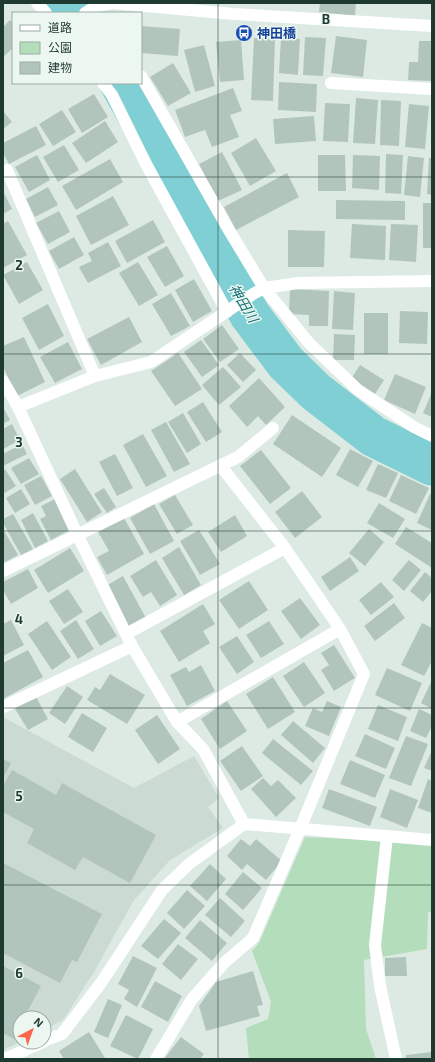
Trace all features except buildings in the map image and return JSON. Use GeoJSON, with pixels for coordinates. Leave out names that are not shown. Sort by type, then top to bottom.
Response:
{"type":"FeatureCollection","features":[{"type":"Feature","properties":{"kind":"street"},"geometry":{"type":"LineString","coordinates":[[37,3],[45,12]]}},
{"type":"Feature","properties":{"kind":"street"},"geometry":{"type":"LineString","coordinates":[[93,9],[112,3],[233,8],[432,26]]}},
{"type":"Feature","properties":{"kind":"street"},"geometry":{"type":"LineString","coordinates":[[142,78],[226,225],[264,288],[309,343],[358,390],[414,427],[432,436]]}},
{"type":"Feature","properties":{"kind":"street"},"geometry":{"type":"LineString","coordinates":[[331,83],[432,89]]}},
{"type":"Feature","properties":{"kind":"street"},"geometry":{"type":"LineString","coordinates":[[104,84],[112,95],[150,170],[230,309]]}},
{"type":"Feature","properties":{"kind":"street"},"geometry":{"type":"LineString","coordinates":[[8,170],[95,376]]}},
{"type":"Feature","properties":{"kind":"street"},"geometry":{"type":"LineString","coordinates":[[18,407],[95,376],[151,362],[264,288],[298,283],[432,281]]}},
{"type":"Feature","properties":{"kind":"street"},"geometry":{"type":"LineString","coordinates":[[3,382],[18,407],[77,534],[132,646],[177,722],[203,749],[244,824]]}},
{"type":"Feature","properties":{"kind":"street"},"geometry":{"type":"LineString","coordinates":[[3,571],[238,457],[273,428]]}},
{"type":"Feature","properties":{"kind":"street"},"geometry":{"type":"LineString","coordinates":[[156,1059],[192,999],[224,963],[253,938],[364,674],[340,629],[285,548],[220,466]]}},
{"type":"Feature","properties":{"kind":"street"},"geometry":{"type":"LineString","coordinates":[[126,634],[285,548]]}},
{"type":"Feature","properties":{"kind":"street"},"geometry":{"type":"LineString","coordinates":[[177,722],[340,629]]}},
{"type":"Feature","properties":{"kind":"street"},"geometry":{"type":"LineString","coordinates":[[3,707],[132,646]]}},
{"type":"Feature","properties":{"kind":"street"},"geometry":{"type":"LineString","coordinates":[[52,1038],[62,1034],[101,982],[162,890],[189,864],[244,824],[432,840]]}},
{"type":"Feature","properties":{"kind":"street"},"geometry":{"type":"LineString","coordinates":[[387,836],[375,945],[380,986],[396,1059]]}},
{"type":"Feature","properties":{"kind":"street"},"geometry":{"type":"LineString","coordinates":[[5,1059],[25,1050]]}},
{"type":"Feature","properties":{"kind":"shaded area"},"geometry":{"type":"Polygon","coordinates":[[[3,717],[134,788],[194,756],[219,798],[208,807],[223,828],[170,860],[134,900],[94,972],[63,1020],[52,1026],[52,1010],[12,1010],[12,1046],[3,1050],[3,717]]]}},
{"type":"Feature","properties":{"kind":"green space"},"geometry":{"type":"Polygon","coordinates":[[[305,837],[432,843],[432,912],[428,912],[427,949],[364,960],[366,1029],[376,1059],[249,1059],[246,1028],[268,1019],[271,1002],[252,951],[259,943],[305,837]]]}},
{"type":"Feature","properties":{"kind":"waterway","name":"神田川"},"geometry":{"type":"LineString","coordinates":[[64,3],[71,12]]}},
{"type":"Feature","properties":{"kind":"waterway","name":"神田川"},"geometry":{"type":"LineString","coordinates":[[121,84],[250,315],[286,363],[316,392],[373,436],[432,465]]}},
{"type":"Feature","properties":{"kind":"place","name":"神田橋"},"geometry":{"type":"Point","coordinates":[244,33]}}]}
